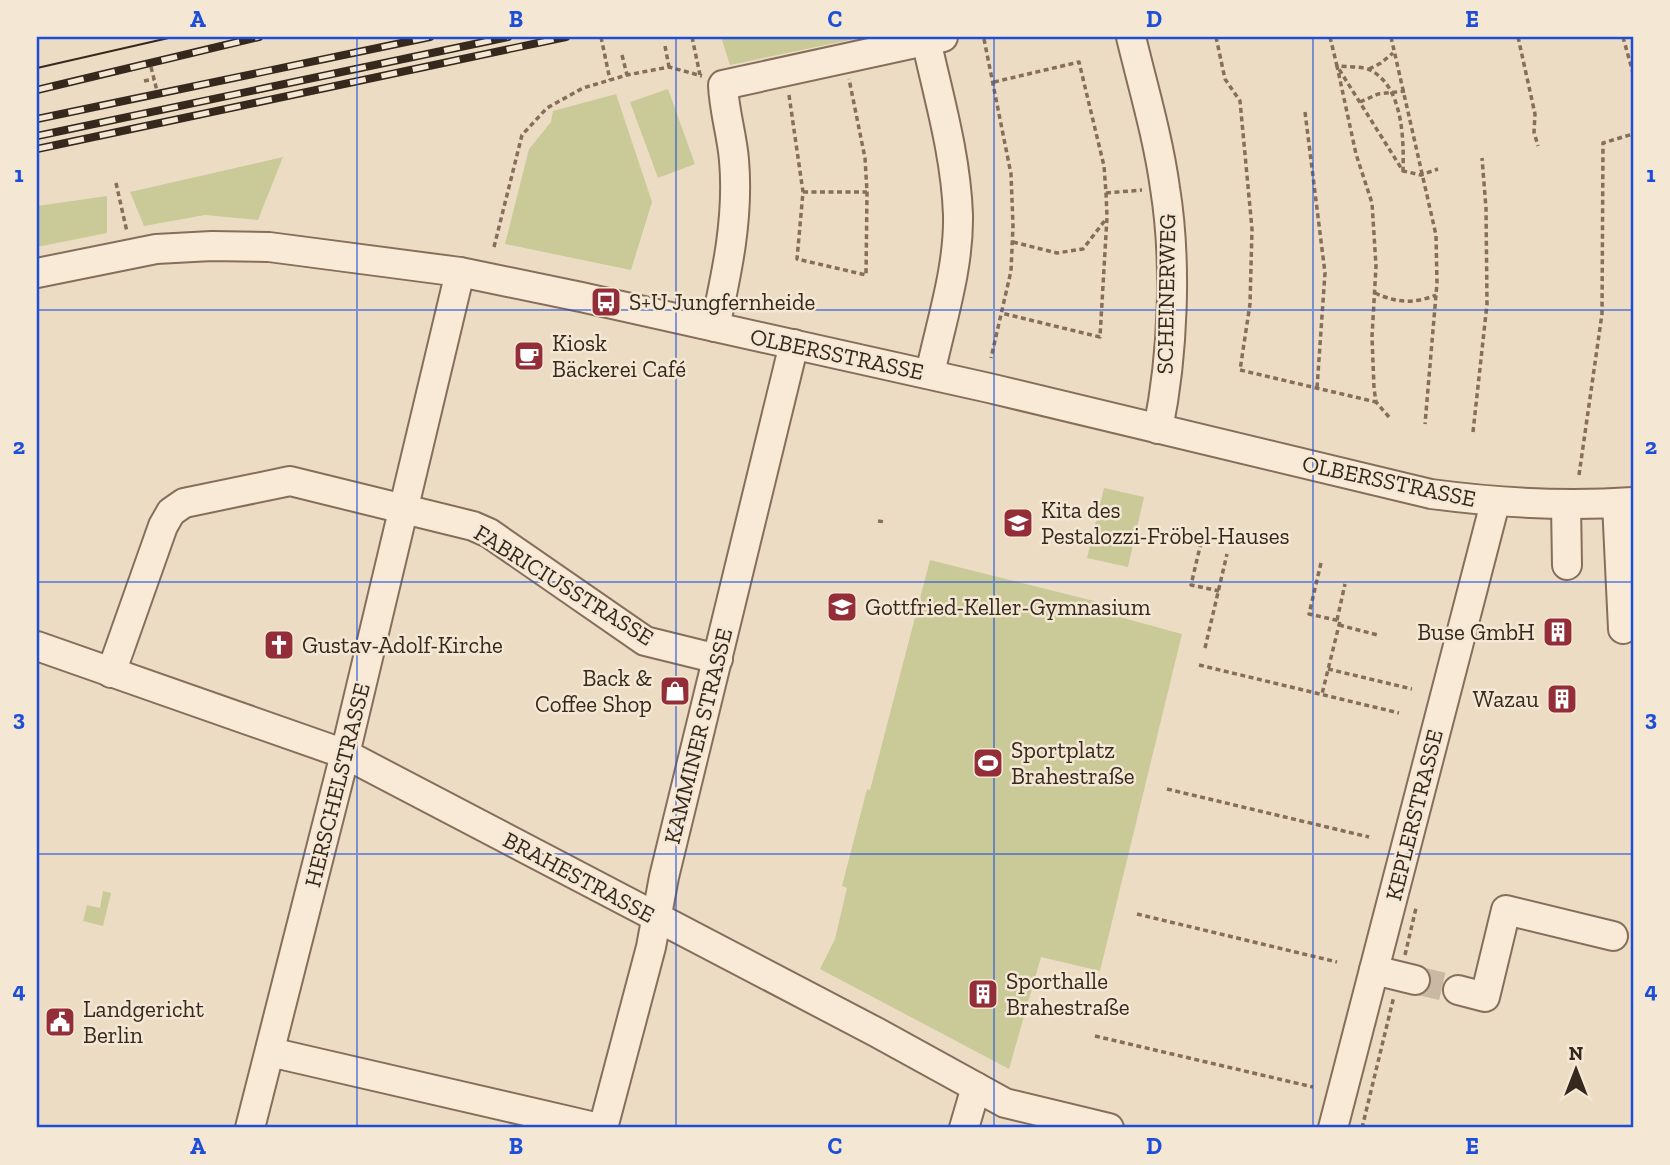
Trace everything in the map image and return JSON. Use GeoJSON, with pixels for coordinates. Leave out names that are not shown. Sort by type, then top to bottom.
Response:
{"type":"FeatureCollection","features":[{"type":"Feature","properties":{"kind":"street","name":"SCHEINERWEG"},"geometry":{"type":"LineString","coordinates":[[1131,37],[1158,153],[1169,219],[1170,321],[1164,398],[1158,429]]}},
{"type":"Feature","properties":{"kind":"street"},"geometry":{"type":"LineString","coordinates":[[715,327],[729,260],[734,212],[734,159],[723,103],[711,80],[935,38],[958,216],[952,278],[930,374]]}},
{"type":"Feature","properties":{"kind":"street","name":"OLBERSSTRASSE"},"geometry":{"type":"LineString","coordinates":[[37,274],[156,249],[212,246],[269,247],[460,272],[930,374],[1431,494],[1495,503],[1625,503]]}},
{"type":"Feature","properties":{"kind":"street","name":"HERSCHELSTRASSE"},"geometry":{"type":"LineString","coordinates":[[250,1128],[345,754],[460,272]]}},
{"type":"Feature","properties":{"kind":"street","name":"KAMMINER STRASSE"},"geometry":{"type":"LineString","coordinates":[[270,1052],[601,1128],[657,918],[664,877],[794,344]]}},
{"type":"Feature","properties":{"kind":"street","name":"FABRICIUSSTRASSE"},"geometry":{"type":"LineString","coordinates":[[111,673],[163,526],[177,506],[290,481],[473,526],[489,533],[645,641],[718,660]]}},
{"type":"Feature","properties":{"kind":"street","name":"KEPLERSTRASSE"},"geometry":{"type":"LineString","coordinates":[[1333,1128],[1495,503]]}},
{"type":"Feature","properties":{"kind":"street"},"geometry":{"type":"LineString","coordinates":[[1623,629],[1625,503]]}},
{"type":"Feature","properties":{"kind":"street"},"geometry":{"type":"LineString","coordinates":[[1566,505],[1567,565]]}},
{"type":"Feature","properties":{"kind":"street","name":"BRAHESTRASSE"},"geometry":{"type":"LineString","coordinates":[[37,646],[345,754],[1005,1104],[1110,1128]]}},
{"type":"Feature","properties":{"kind":"street"},"geometry":{"type":"LineString","coordinates":[[1458,990],[1485,997],[1506,910],[1613,936]]}},
{"type":"Feature","properties":{"kind":"street"},"geometry":{"type":"LineString","coordinates":[[1374,970],[1415,980]]}},
{"type":"Feature","properties":{"kind":"street"},"geometry":{"type":"LineString","coordinates":[[964,1128],[976,1087]]}},
{"type":"Feature","properties":{"kind":"path"},"geometry":{"type":"LineString","coordinates":[[601,37],[610,80]]}},
{"type":"Feature","properties":{"kind":"path"},"geometry":{"type":"LineString","coordinates":[[692,37],[711,80]]}},
{"type":"Feature","properties":{"kind":"path"},"geometry":{"type":"LineString","coordinates":[[1216,37],[1225,79],[1240,101],[1251,217],[1250,304],[1240,370],[1376,402],[1389,417]]}},
{"type":"Feature","properties":{"kind":"path"},"geometry":{"type":"LineString","coordinates":[[1330,37],[1350,127],[1372,203],[1376,266],[1372,337],[1376,402]]}},
{"type":"Feature","properties":{"kind":"path"},"geometry":{"type":"LineString","coordinates":[[1391,37],[1436,235],[1436,295],[1425,424]]}},
{"type":"Feature","properties":{"kind":"path"},"geometry":{"type":"LineString","coordinates":[[1518,37],[1535,114],[1534,132],[1538,146]]}},
{"type":"Feature","properties":{"kind":"path"},"geometry":{"type":"LineString","coordinates":[[1623,37],[1633,73]]}},
{"type":"Feature","properties":{"kind":"path"},"geometry":{"type":"LineString","coordinates":[[984,38],[1011,174],[1013,242],[1011,271],[991,358]]}},
{"type":"Feature","properties":{"kind":"path"},"geometry":{"type":"LineString","coordinates":[[665,46],[670,67]]}},
{"type":"Feature","properties":{"kind":"path"},"geometry":{"type":"LineString","coordinates":[[1337,66],[1369,69],[1381,63],[1394,51]]}},
{"type":"Feature","properties":{"kind":"path"},"geometry":{"type":"LineString","coordinates":[[622,55],[627,75]]}},
{"type":"Feature","properties":{"kind":"path"},"geometry":{"type":"LineString","coordinates":[[994,82],[1079,62],[1104,166],[1107,217],[1100,337],[1001,313]]}},
{"type":"Feature","properties":{"kind":"path"},"geometry":{"type":"LineString","coordinates":[[1337,66],[1403,171],[1421,175],[1438,169]]}},
{"type":"Feature","properties":{"kind":"path"},"geometry":{"type":"LineString","coordinates":[[151,67],[157,90]]}},
{"type":"Feature","properties":{"kind":"path"},"geometry":{"type":"LineString","coordinates":[[494,247],[522,135],[547,108],[583,88],[627,75],[670,67],[711,80]]}},
{"type":"Feature","properties":{"kind":"path"},"geometry":{"type":"LineString","coordinates":[[1369,69],[1387,83],[1391,92],[1404,137],[1403,171]]}},
{"type":"Feature","properties":{"kind":"path"},"geometry":{"type":"LineString","coordinates":[[788,86],[803,192],[797,259],[866,275],[865,158],[848,73]]}},
{"type":"Feature","properties":{"kind":"path"},"geometry":{"type":"LineString","coordinates":[[144,81],[154,79]]}},
{"type":"Feature","properties":{"kind":"path"},"geometry":{"type":"LineString","coordinates":[[1360,102],[1378,94],[1405,90]]}},
{"type":"Feature","properties":{"kind":"path"},"geometry":{"type":"LineString","coordinates":[[1305,111],[1325,273],[1317,388]]}},
{"type":"Feature","properties":{"kind":"path"},"geometry":{"type":"LineString","coordinates":[[1580,475],[1602,314],[1603,142],[1633,134]]}},
{"type":"Feature","properties":{"kind":"path"},"geometry":{"type":"LineString","coordinates":[[1404,137],[1413,136]]}},
{"type":"Feature","properties":{"kind":"path"},"geometry":{"type":"LineString","coordinates":[[1473,432],[1487,304],[1486,208],[1482,158]]}},
{"type":"Feature","properties":{"kind":"path"},"geometry":{"type":"LineString","coordinates":[[116,183],[127,234]]}},
{"type":"Feature","properties":{"kind":"path"},"geometry":{"type":"LineString","coordinates":[[1106,193],[1149,190]]}},
{"type":"Feature","properties":{"kind":"path"},"geometry":{"type":"LineString","coordinates":[[803,192],[867,192]]}},
{"type":"Feature","properties":{"kind":"path"},"geometry":{"type":"LineString","coordinates":[[1013,242],[1057,253],[1083,249],[1107,217]]}},
{"type":"Feature","properties":{"kind":"path"},"geometry":{"type":"LineString","coordinates":[[1375,293],[1410,303],[1436,295]]}},
{"type":"Feature","properties":{"kind":"path"},"geometry":{"type":"LineString","coordinates":[[878,521],[886,522]]}},
{"type":"Feature","properties":{"kind":"path"},"geometry":{"type":"LineString","coordinates":[[1203,534],[1191,584],[1219,591]]}},
{"type":"Feature","properties":{"kind":"path"},"geometry":{"type":"LineString","coordinates":[[1205,648],[1227,554]]}},
{"type":"Feature","properties":{"kind":"path"},"geometry":{"type":"LineString","coordinates":[[1321,563],[1309,614],[1378,635]]}},
{"type":"Feature","properties":{"kind":"path"},"geometry":{"type":"LineString","coordinates":[[1322,694],[1345,584]]}},
{"type":"Feature","properties":{"kind":"path"},"geometry":{"type":"LineString","coordinates":[[1199,665],[1399,713]]}},
{"type":"Feature","properties":{"kind":"path"},"geometry":{"type":"LineString","coordinates":[[1328,668],[1412,689]]}},
{"type":"Feature","properties":{"kind":"path"},"geometry":{"type":"LineString","coordinates":[[1167,789],[1369,837]]}},
{"type":"Feature","properties":{"kind":"path"},"geometry":{"type":"LineString","coordinates":[[1137,914],[1338,962]]}},
{"type":"Feature","properties":{"kind":"path"},"geometry":{"type":"LineString","coordinates":[[1095,1036],[1313,1087]]}},
{"type":"Feature","properties":{"kind":"green space"},"geometry":{"type":"Polygon","coordinates":[[[721,37],[864,37],[730,65],[721,37]]]}},
{"type":"Feature","properties":{"kind":"green space"},"geometry":{"type":"Polygon","coordinates":[[[668,89],[695,164],[658,178],[630,102],[668,89]]]}},
{"type":"Feature","properties":{"kind":"green space"},"geometry":{"type":"Polygon","coordinates":[[[616,94],[652,202],[631,270],[505,244],[529,149],[551,122],[553,111],[616,94]]]}},
{"type":"Feature","properties":{"kind":"green space"},"geometry":{"type":"Polygon","coordinates":[[[283,157],[258,220],[205,215],[144,226],[130,192],[283,157]]]}},
{"type":"Feature","properties":{"kind":"green space"},"geometry":{"type":"Polygon","coordinates":[[[107,196],[107,233],[37,247],[37,206],[107,196]]]}},
{"type":"Feature","properties":{"kind":"green space"},"geometry":{"type":"Polygon","coordinates":[[[1104,488],[1144,497],[1128,567],[1087,558],[1104,488]]]}},
{"type":"Feature","properties":{"kind":"green space"},"geometry":{"type":"Polygon","coordinates":[[[930,560],[1118,607],[1116,616],[1182,634],[1100,971],[1041,957],[1009,1069],[820,969],[835,939],[847,888],[842,886],[930,560]]]}},
{"type":"Feature","properties":{"kind":"green space"},"geometry":{"type":"Polygon","coordinates":[[[103,891],[111,893],[103,926],[83,921],[87,905],[100,908],[103,891]]]}},
{"type":"Feature","properties":{"kind":"tunnel"},"geometry":{"type":"LineString","coordinates":[[1415,980],[1458,990]]}},
{"type":"Feature","properties":{"kind":"tram line"},"geometry":{"type":"LineString","coordinates":[[37,68],[173,37]]}},
{"type":"Feature","properties":{"kind":"railway"},"geometry":{"type":"LineString","coordinates":[[37,90],[259,37]]}},
{"type":"Feature","properties":{"kind":"railway"},"geometry":{"type":"LineString","coordinates":[[37,119],[430,37]]}},
{"type":"Feature","properties":{"kind":"railway"},"geometry":{"type":"LineString","coordinates":[[37,136],[508,37]]}},
{"type":"Feature","properties":{"kind":"railway"},"geometry":{"type":"LineString","coordinates":[[37,149],[566,37]]}},
{"type":"Feature","properties":{"kind":"place","name":"S+U Jungfernheide"},"geometry":{"type":"Point","coordinates":[606,302]}},
{"type":"Feature","properties":{"kind":"place","name":"Kiosk Bäckerei Café"},"geometry":{"type":"Point","coordinates":[529,356]}},
{"type":"Feature","properties":{"kind":"place","name":"Kita des Pestalozzi-Fröbel-Hauses"},"geometry":{"type":"Point","coordinates":[1018,523]}},
{"type":"Feature","properties":{"kind":"place","name":"Gottfried-Keller-Gymnasium"},"geometry":{"type":"Point","coordinates":[842,607]}},
{"type":"Feature","properties":{"kind":"place","name":"Buse GmbH"},"geometry":{"type":"Point","coordinates":[1558,632]}},
{"type":"Feature","properties":{"kind":"place","name":"Gustav-Adolf-Kirche"},"geometry":{"type":"Point","coordinates":[279,645]}},
{"type":"Feature","properties":{"kind":"place","name":"Back & Coffee Shop"},"geometry":{"type":"Point","coordinates":[675,691]}},
{"type":"Feature","properties":{"kind":"place","name":"Wazau"},"geometry":{"type":"Point","coordinates":[1562,699]}},
{"type":"Feature","properties":{"kind":"place","name":"Sportplatz Brahestraße"},"geometry":{"type":"Point","coordinates":[988,763]}},
{"type":"Feature","properties":{"kind":"place","name":"Sporthalle Brahestraße"},"geometry":{"type":"Point","coordinates":[983,994]}},
{"type":"Feature","properties":{"kind":"place","name":"Landgericht Berlin"},"geometry":{"type":"Point","coordinates":[60,1022]}}]}
